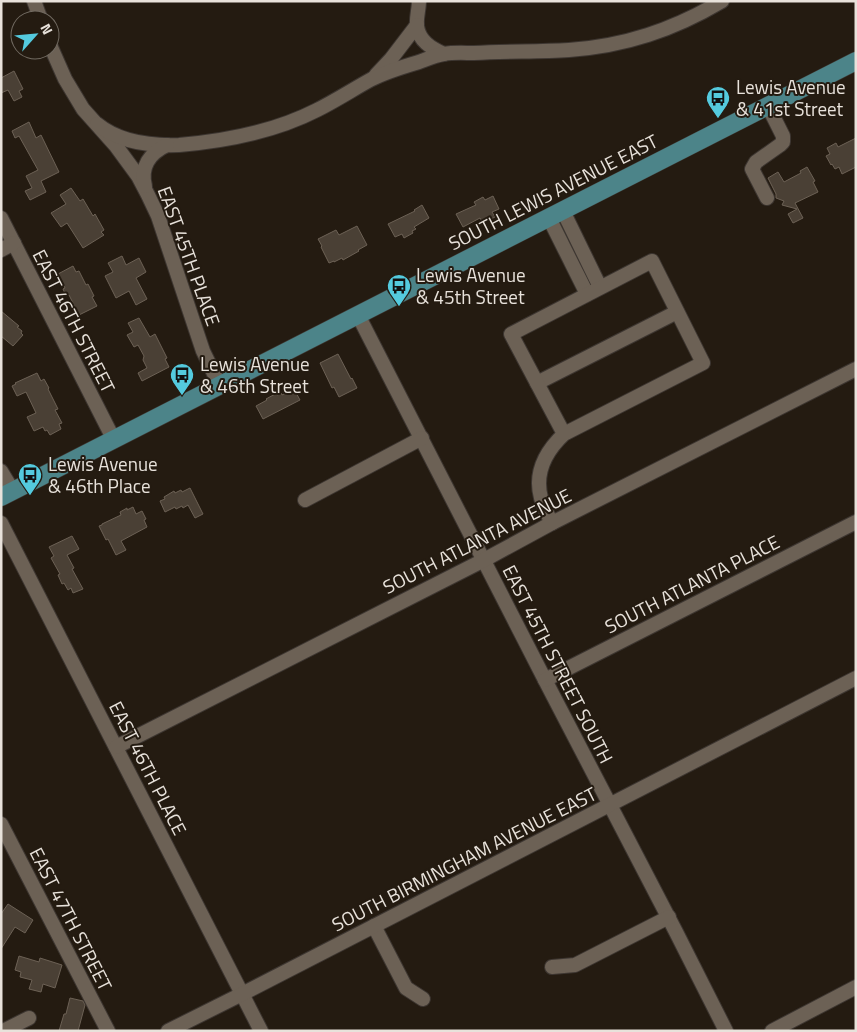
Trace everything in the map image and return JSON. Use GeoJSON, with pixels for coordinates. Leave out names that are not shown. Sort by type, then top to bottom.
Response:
{"type":"FeatureCollection","features":[{"type":"Feature","properties":{"kind":"main road","name":"SOUTH LEWIS AVENUE EAST"},"geometry":{"type":"LineString","coordinates":[[7,494],[856,61]]}},
{"type":"Feature","properties":{"kind":"street"},"geometry":{"type":"LineString","coordinates":[[419,1],[417,25],[422,40],[433,49],[444,54]]}},
{"type":"Feature","properties":{"kind":"street"},"geometry":{"type":"LineString","coordinates":[[97,124],[122,138],[147,144],[167,145],[229,140],[263,132],[294,121],[316,111],[369,81],[394,70],[444,54],[603,47],[665,30],[722,1]]}},
{"type":"Feature","properties":{"kind":"street"},"geometry":{"type":"LineString","coordinates":[[369,81],[391,60],[417,25]]}},
{"type":"Feature","properties":{"kind":"street","name":"EAST 45TH PLACE"},"geometry":{"type":"LineString","coordinates":[[57,60],[65,78],[84,109],[116,146],[147,191],[158,216],[203,351],[220,386]]}},
{"type":"Feature","properties":{"kind":"street"},"geometry":{"type":"LineString","coordinates":[[767,198],[752,169],[753,165],[783,142],[783,136],[768,106]]}},
{"type":"Feature","properties":{"kind":"street"},"geometry":{"type":"LineString","coordinates":[[147,191],[144,179],[146,164],[155,152],[167,145]]}},
{"type":"Feature","properties":{"kind":"street"},"geometry":{"type":"LineString","coordinates":[[556,215],[583,251],[600,287]]}},
{"type":"Feature","properties":{"kind":"street"},"geometry":{"type":"LineString","coordinates":[[556,215],[569,258],[587,294]]}},
{"type":"Feature","properties":{"kind":"street","name":"EAST 46TH STREET"},"geometry":{"type":"LineString","coordinates":[[1,218],[8,247],[114,440]]}},
{"type":"Feature","properties":{"kind":"street"},"geometry":{"type":"LineString","coordinates":[[569,258],[583,251]]}},
{"type":"Feature","properties":{"kind":"street"},"geometry":{"type":"LineString","coordinates":[[552,523],[541,497],[539,483],[542,462],[555,443],[564,434],[703,363],[652,261],[511,334],[564,434]]}},
{"type":"Feature","properties":{"kind":"street"},"geometry":{"type":"LineString","coordinates":[[537,383],[677,312]]}},
{"type":"Feature","properties":{"kind":"street","name":"EAST 45TH STREET SOUTH"},"geometry":{"type":"LineString","coordinates":[[358,315],[726,1031]]}},
{"type":"Feature","properties":{"kind":"street","name":"SOUTH ATLANTA AVENUE"},"geometry":{"type":"LineString","coordinates":[[116,747],[856,369]]}},
{"type":"Feature","properties":{"kind":"street"},"geometry":{"type":"LineString","coordinates":[[305,500],[422,438]]}},
{"type":"Feature","properties":{"kind":"street"},"geometry":{"type":"LineString","coordinates":[[1,471],[7,494]]}},
{"type":"Feature","properties":{"kind":"street","name":"SOUTH ATLANTA PLACE"},"geometry":{"type":"LineString","coordinates":[[545,680],[856,522]]}},
{"type":"Feature","properties":{"kind":"street","name":"EAST 46TH PLACE"},"geometry":{"type":"LineString","coordinates":[[1,523],[261,1031]]}},
{"type":"Feature","properties":{"kind":"street","name":"SOUTH BIRMINGHAM AVENUE EAST"},"geometry":{"type":"LineString","coordinates":[[168,1031],[856,678]]}},
{"type":"Feature","properties":{"kind":"street","name":"EAST 47TH STREET"},"geometry":{"type":"LineString","coordinates":[[1,824],[108,1031]]}},
{"type":"Feature","properties":{"kind":"street"},"geometry":{"type":"LineString","coordinates":[[552,967],[575,965],[669,917]]}},
{"type":"Feature","properties":{"kind":"street"},"geometry":{"type":"LineString","coordinates":[[374,926],[406,988],[423,999]]}},
{"type":"Feature","properties":{"kind":"street"},"geometry":{"type":"LineString","coordinates":[[772,1031],[856,987]]}},
{"type":"Feature","properties":{"kind":"street"},"geometry":{"type":"LineString","coordinates":[[3,1031],[29,1018]]}},
{"type":"Feature","properties":{"kind":"building"},"geometry":{"type":"Polygon","coordinates":[[[14,71],[23,89],[19,91],[22,97],[14,101],[8,90],[1,93],[1,78],[14,71]]]}},
{"type":"Feature","properties":{"kind":"building"},"geometry":{"type":"Polygon","coordinates":[[[29,122],[36,138],[41,135],[59,172],[41,181],[46,192],[30,200],[25,191],[32,188],[26,176],[38,170],[19,136],[15,138],[12,131],[29,122]]]}},
{"type":"Feature","properties":{"kind":"building"},"geometry":{"type":"Polygon","coordinates":[[[856,138],[856,167],[842,174],[839,167],[835,169],[831,165],[826,156],[830,154],[827,148],[836,143],[838,147],[856,138]]]}},
{"type":"Feature","properties":{"kind":"building"},"geometry":{"type":"Polygon","coordinates":[[[807,167],[815,181],[813,182],[818,192],[795,203],[803,218],[793,223],[788,214],[797,209],[782,205],[784,201],[776,198],[768,178],[778,172],[784,182],[801,173],[800,171],[807,167]]]}},
{"type":"Feature","properties":{"kind":"building"},"geometry":{"type":"Polygon","coordinates":[[[71,188],[80,201],[83,199],[93,216],[95,214],[104,230],[101,232],[104,235],[83,248],[67,223],[61,227],[51,213],[66,204],[60,195],[71,188]]]}},
{"type":"Feature","properties":{"kind":"building"},"geometry":{"type":"Polygon","coordinates":[[[493,196],[499,209],[492,212],[495,217],[483,223],[480,218],[463,227],[456,214],[476,205],[474,202],[483,197],[485,200],[493,196]]]}},
{"type":"Feature","properties":{"kind":"building"},"geometry":{"type":"Polygon","coordinates":[[[422,205],[429,218],[414,227],[416,229],[412,231],[413,233],[404,238],[402,234],[395,237],[388,224],[415,211],[422,205]]]}},
{"type":"Feature","properties":{"kind":"building"},"geometry":{"type":"Polygon","coordinates":[[[357,226],[367,245],[343,260],[342,258],[329,263],[318,239],[336,230],[339,235],[357,226]]]}},
{"type":"Feature","properties":{"kind":"building"},"geometry":{"type":"Polygon","coordinates":[[[122,256],[126,265],[139,258],[146,272],[136,278],[147,299],[136,305],[129,291],[116,298],[105,276],[113,272],[108,263],[122,256]]]}},
{"type":"Feature","properties":{"kind":"building"},"geometry":{"type":"Polygon","coordinates":[[[73,266],[76,272],[79,271],[86,285],[88,284],[97,306],[79,315],[69,295],[66,296],[63,289],[65,288],[58,274],[73,266]]]}},
{"type":"Feature","properties":{"kind":"building"},"geometry":{"type":"Polygon","coordinates":[[[1,311],[19,326],[17,327],[22,331],[23,335],[13,346],[1,336],[1,311]]]}},
{"type":"Feature","properties":{"kind":"building"},"geometry":{"type":"Polygon","coordinates":[[[139,318],[150,337],[155,334],[167,358],[165,359],[169,367],[142,381],[138,373],[147,368],[143,360],[144,356],[138,345],[134,347],[127,335],[133,332],[128,323],[139,318]]]}},
{"type":"Feature","properties":{"kind":"building"},"geometry":{"type":"Polygon","coordinates":[[[338,354],[357,388],[339,397],[334,387],[332,388],[320,363],[338,354]]]}},
{"type":"Feature","properties":{"kind":"building"},"geometry":{"type":"Polygon","coordinates":[[[37,373],[41,381],[44,379],[49,388],[58,409],[55,410],[62,423],[59,424],[61,429],[50,435],[43,427],[34,431],[27,417],[36,413],[26,392],[17,396],[12,386],[37,373]]]}},
{"type":"Feature","properties":{"kind":"building"},"geometry":{"type":"Polygon","coordinates":[[[294,389],[300,400],[263,419],[256,406],[277,393],[277,395],[281,393],[282,395],[294,389]]]}},
{"type":"Feature","properties":{"kind":"building"},"geometry":{"type":"Polygon","coordinates":[[[190,488],[203,514],[195,518],[188,505],[183,508],[182,506],[176,509],[175,507],[165,512],[160,501],[165,499],[164,497],[174,491],[175,493],[181,490],[182,492],[190,488]]]}},
{"type":"Feature","properties":{"kind":"building"},"geometry":{"type":"Polygon","coordinates":[[[133,507],[136,514],[142,511],[147,527],[121,541],[126,550],[116,555],[99,526],[121,515],[120,512],[127,508],[127,510],[133,507]]]}},
{"type":"Feature","properties":{"kind":"building"},"geometry":{"type":"Polygon","coordinates":[[[72,536],[79,549],[67,555],[83,589],[73,593],[71,588],[68,590],[64,583],[62,584],[58,575],[60,574],[51,558],[54,556],[49,547],[72,536]]]}},
{"type":"Feature","properties":{"kind":"building"},"geometry":{"type":"Polygon","coordinates":[[[8,904],[33,920],[25,933],[15,927],[1,949],[1,914],[8,904]]]}},
{"type":"Feature","properties":{"kind":"building"},"geometry":{"type":"Polygon","coordinates":[[[19,956],[39,962],[40,958],[62,965],[55,988],[43,984],[41,992],[29,989],[32,980],[20,977],[21,972],[15,970],[19,956]]]}},
{"type":"Feature","properties":{"kind":"building"},"geometry":{"type":"Polygon","coordinates":[[[70,998],[83,1001],[85,1005],[78,1031],[59,1031],[64,1014],[66,1014],[70,998]]]}},
{"type":"Feature","properties":{"kind":"place","name":"Lewis Avenue & 41st Street"},"geometry":{"type":"Point","coordinates":[718,119]}},
{"type":"Feature","properties":{"kind":"place","name":"Lewis Avenue & 45th Street"},"geometry":{"type":"Point","coordinates":[399,307]}},
{"type":"Feature","properties":{"kind":"place","name":"Lewis Avenue & 46th Street"},"geometry":{"type":"Point","coordinates":[182,396]}},
{"type":"Feature","properties":{"kind":"place","name":"Lewis Avenue & 46th Place"},"geometry":{"type":"Point","coordinates":[30,496]}}]}
